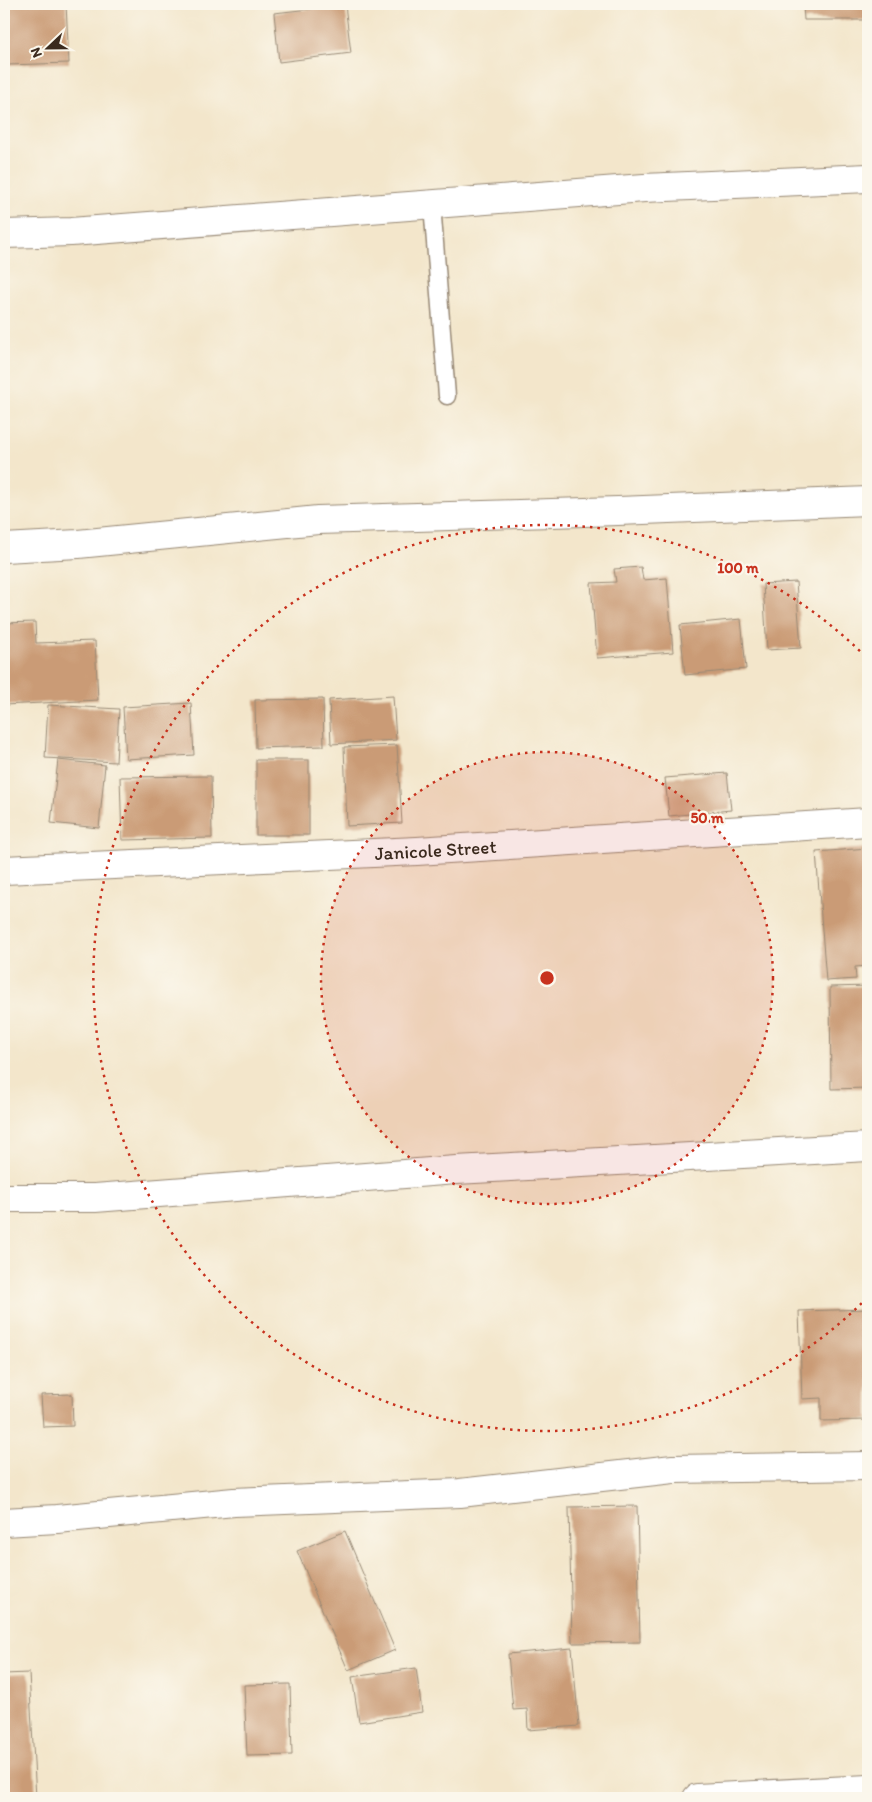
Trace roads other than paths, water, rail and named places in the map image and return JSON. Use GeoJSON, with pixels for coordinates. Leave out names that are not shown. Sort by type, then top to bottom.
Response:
{"type":"FeatureCollection","features":[{"type":"Feature","properties":{"kind":"street"},"geometry":{"type":"LineString","coordinates":[[4,234],[71,232],[644,188],[868,178]]}},
{"type":"Feature","properties":{"kind":"street"},"geometry":{"type":"LineString","coordinates":[[4,548],[78,544],[318,520],[618,512],[868,501]]}},
{"type":"Feature","properties":{"kind":"street","name":"Janicole Street"},"geometry":{"type":"LineString","coordinates":[[4,870],[417,852],[868,822]]}},
{"type":"Feature","properties":{"kind":"street"},"geometry":{"type":"LineString","coordinates":[[4,1198],[95,1198],[456,1170],[868,1147]]}},
{"type":"Feature","properties":{"kind":"street"},"geometry":{"type":"LineString","coordinates":[[4,1522],[57,1519],[234,1502],[460,1493],[673,1469],[868,1466]]}},
{"type":"Feature","properties":{"kind":"street"},"geometry":{"type":"LineString","coordinates":[[696,1798],[868,1789]]}},
{"type":"Feature","properties":{"kind":"lane"},"geometry":{"type":"LineString","coordinates":[[432,204],[447,396]]}}]}
